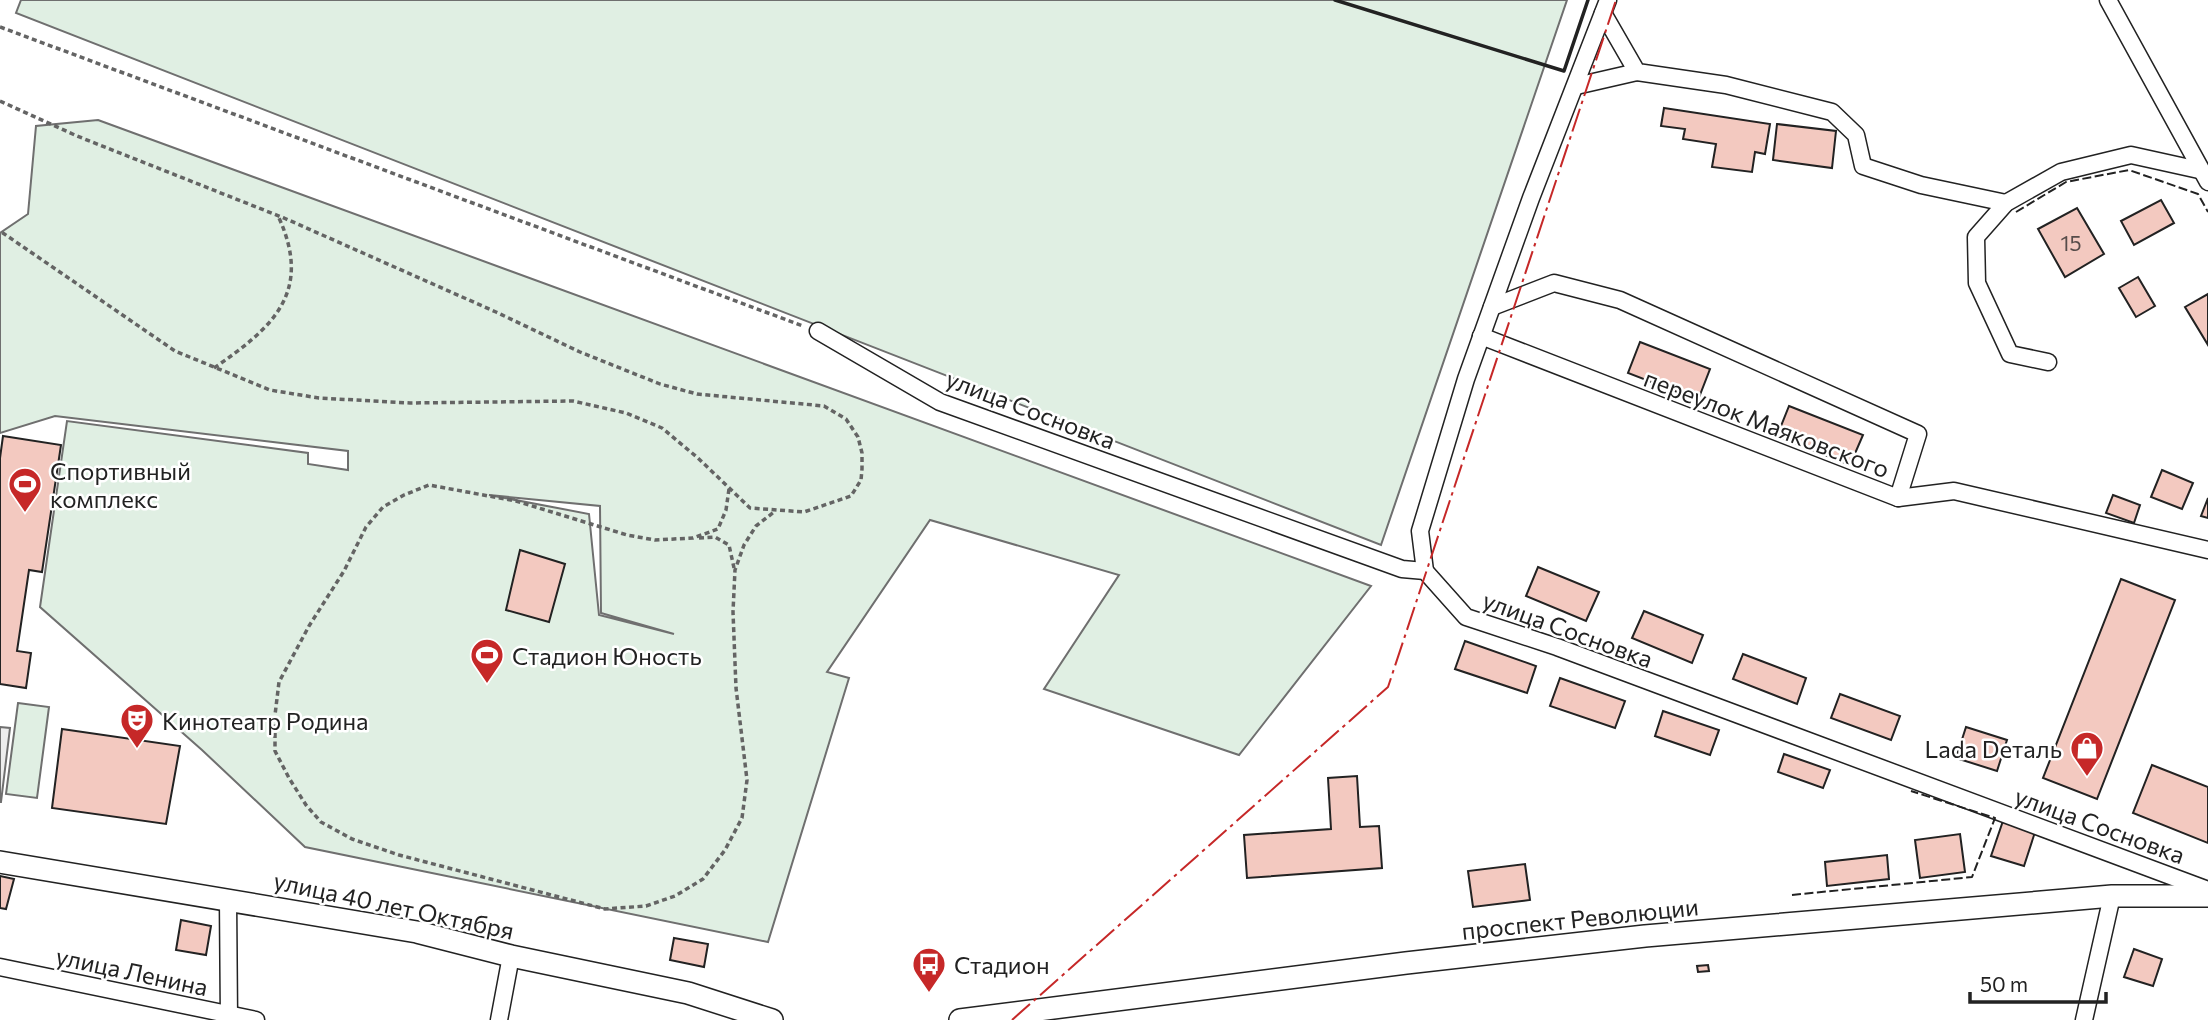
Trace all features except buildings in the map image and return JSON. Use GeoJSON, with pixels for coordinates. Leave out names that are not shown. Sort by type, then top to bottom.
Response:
{"type":"FeatureCollection","features":[{"type":"Feature","properties":{"kind":"street"},"geometry":{"type":"LineString","coordinates":[[2108,0],[2204,176]]}},
{"type":"Feature","properties":{"kind":"street"},"geometry":{"type":"LineString","coordinates":[[1605,7],[1637,72]]}},
{"type":"Feature","properties":{"kind":"street"},"geometry":{"type":"LineString","coordinates":[[1425,571],[1420,531],[1466,379],[1531,198],[1605,7]]}},
{"type":"Feature","properties":{"kind":"street"},"geometry":{"type":"LineString","coordinates":[[1576,86],[1637,72],[1726,85],[1832,112],[1856,135],[1863,166],[1921,185],[2006,203]]}},
{"type":"Feature","properties":{"kind":"street"},"geometry":{"type":"LineString","coordinates":[[2048,362],[2010,354],[1977,283],[1976,237],[2006,203],[2061,173],[2131,155],[2204,176]]}},
{"type":"Feature","properties":{"kind":"street"},"geometry":{"type":"LineString","coordinates":[[1492,307],[1554,283],[1620,300],[1918,434],[1898,498]]}},
{"type":"Feature","properties":{"kind":"street","name":"улица Сосновка"},"geometry":{"type":"LineString","coordinates":[[818,331],[940,402],[1402,569],[1425,571],[1466,617],[1557,647],[2208,890]]}},
{"type":"Feature","properties":{"kind":"street","name":"переулок Маяковского"},"geometry":{"type":"LineString","coordinates":[[1481,336],[1898,498],[1954,491],[2208,550]]}},
{"type":"Feature","properties":{"kind":"street","name":"улица 40 лет Октября"},"geometry":{"type":"LineString","coordinates":[[0,862],[417,932],[512,956],[688,992],[772,1020]]}},
{"type":"Feature","properties":{"kind":"street"},"geometry":{"type":"LineString","coordinates":[[2084,1020],[2112,896]]}},
{"type":"Feature","properties":{"kind":"street","name":"проспект Революции"},"geometry":{"type":"LineString","coordinates":[[960,1020],[1632,937],[2112,896],[2208,896]]}},
{"type":"Feature","properties":{"kind":"street"},"geometry":{"type":"LineString","coordinates":[[228,899],[229,1017]]}},
{"type":"Feature","properties":{"kind":"street"},"geometry":{"type":"LineString","coordinates":[[499,1020],[512,956]]}},
{"type":"Feature","properties":{"kind":"street","name":"улица Ленина"},"geometry":{"type":"LineString","coordinates":[[0,967],[229,1017],[256,1020]]}},
{"type":"Feature","properties":{"kind":"path"},"geometry":{"type":"LineString","coordinates":[[0,27],[818,331]]}},
{"type":"Feature","properties":{"kind":"path"},"geometry":{"type":"LineString","coordinates":[[0,102],[77,136],[278,216],[411,273],[580,352],[660,384],[697,394],[824,407],[846,419],[858,437],[862,453],[861,480],[851,496],[804,512],[750,508],[662,428],[626,413],[573,401],[410,403],[319,398],[270,390],[175,351],[0,231]]}},
{"type":"Feature","properties":{"kind":"path"},"geometry":{"type":"LineString","coordinates":[[214,368],[273,321],[287,297],[291,269],[288,238],[278,216]]}},
{"type":"Feature","properties":{"kind":"path"},"geometry":{"type":"LineString","coordinates":[[429,485],[516,501],[627,535],[655,540],[693,538],[715,537],[729,545],[735,570],[733,612],[736,688],[747,780],[742,818],[725,850],[703,879],[675,897],[646,906],[605,909],[399,855],[352,839],[321,822],[306,804],[275,751],[279,682],[309,626],[345,571],[366,527],[383,508],[404,495],[429,485]]}},
{"type":"Feature","properties":{"kind":"path"},"geometry":{"type":"LineString","coordinates":[[693,538],[718,529],[726,510],[729,489]]}},
{"type":"Feature","properties":{"kind":"path"},"geometry":{"type":"LineString","coordinates":[[735,570],[744,545],[756,526],[776,511]]}},
{"type":"Feature","properties":{"kind":"green space"},"geometry":{"type":"Polygon","coordinates":[[[21,0],[1567,0],[1381,545],[16,13],[21,0]]]}},
{"type":"Feature","properties":{"kind":"green space"},"geometry":{"type":"Polygon","coordinates":[[[98,120],[1371,586],[1239,755],[1044,689],[1119,575],[930,520],[827,672],[849,678],[768,942],[305,847],[202,750],[40,607],[67,421],[308,453],[308,464],[348,470],[348,451],[55,416],[0,433],[0,233],[28,214],[36,126],[98,120]],[[489,495],[589,514],[599,615],[674,634],[601,613],[600,506],[489,495]]]}},
{"type":"Feature","properties":{"kind":"green space"},"geometry":{"type":"Polygon","coordinates":[[[18,703],[49,707],[37,798],[6,794],[18,703]]]}},
{"type":"Feature","properties":{"kind":"shaded area"},"geometry":{"type":"Polygon","coordinates":[[[0,727],[10,728],[1,802],[0,802],[0,727]]]}},
{"type":"Feature","properties":{"kind":"fence"},"geometry":{"type":"LineString","coordinates":[[2016,212],[2066,182],[2129,170],[2198,194],[2208,212]]}},
{"type":"Feature","properties":{"kind":"fence"},"geometry":{"type":"LineString","coordinates":[[1792,895],[1972,877],[1995,818],[1911,791]]}},
{"type":"Feature","properties":{"kind":"wall"},"geometry":{"type":"LineString","coordinates":[[1335,0],[1564,71],[1588,0]]}},
{"type":"Feature","properties":{"kind":"power"},"geometry":{"type":"LineString","coordinates":[[1012,1020],[1388,687],[1616,0]]}},
{"type":"Feature","properties":{"kind":"place","name":"Спортивный комплекс"},"geometry":{"type":"Point","coordinates":[25,514]}},
{"type":"Feature","properties":{"kind":"place","name":"Стадион Юность"},"geometry":{"type":"Point","coordinates":[487,685]}},
{"type":"Feature","properties":{"kind":"place","name":"Кинотеатр Родина"},"geometry":{"type":"Point","coordinates":[137,750]}},
{"type":"Feature","properties":{"kind":"place","name":"Lada Dеталь"},"geometry":{"type":"Point","coordinates":[2087,778]}},
{"type":"Feature","properties":{"kind":"place","name":"Стадион"},"geometry":{"type":"Point","coordinates":[929,994]}}]}
